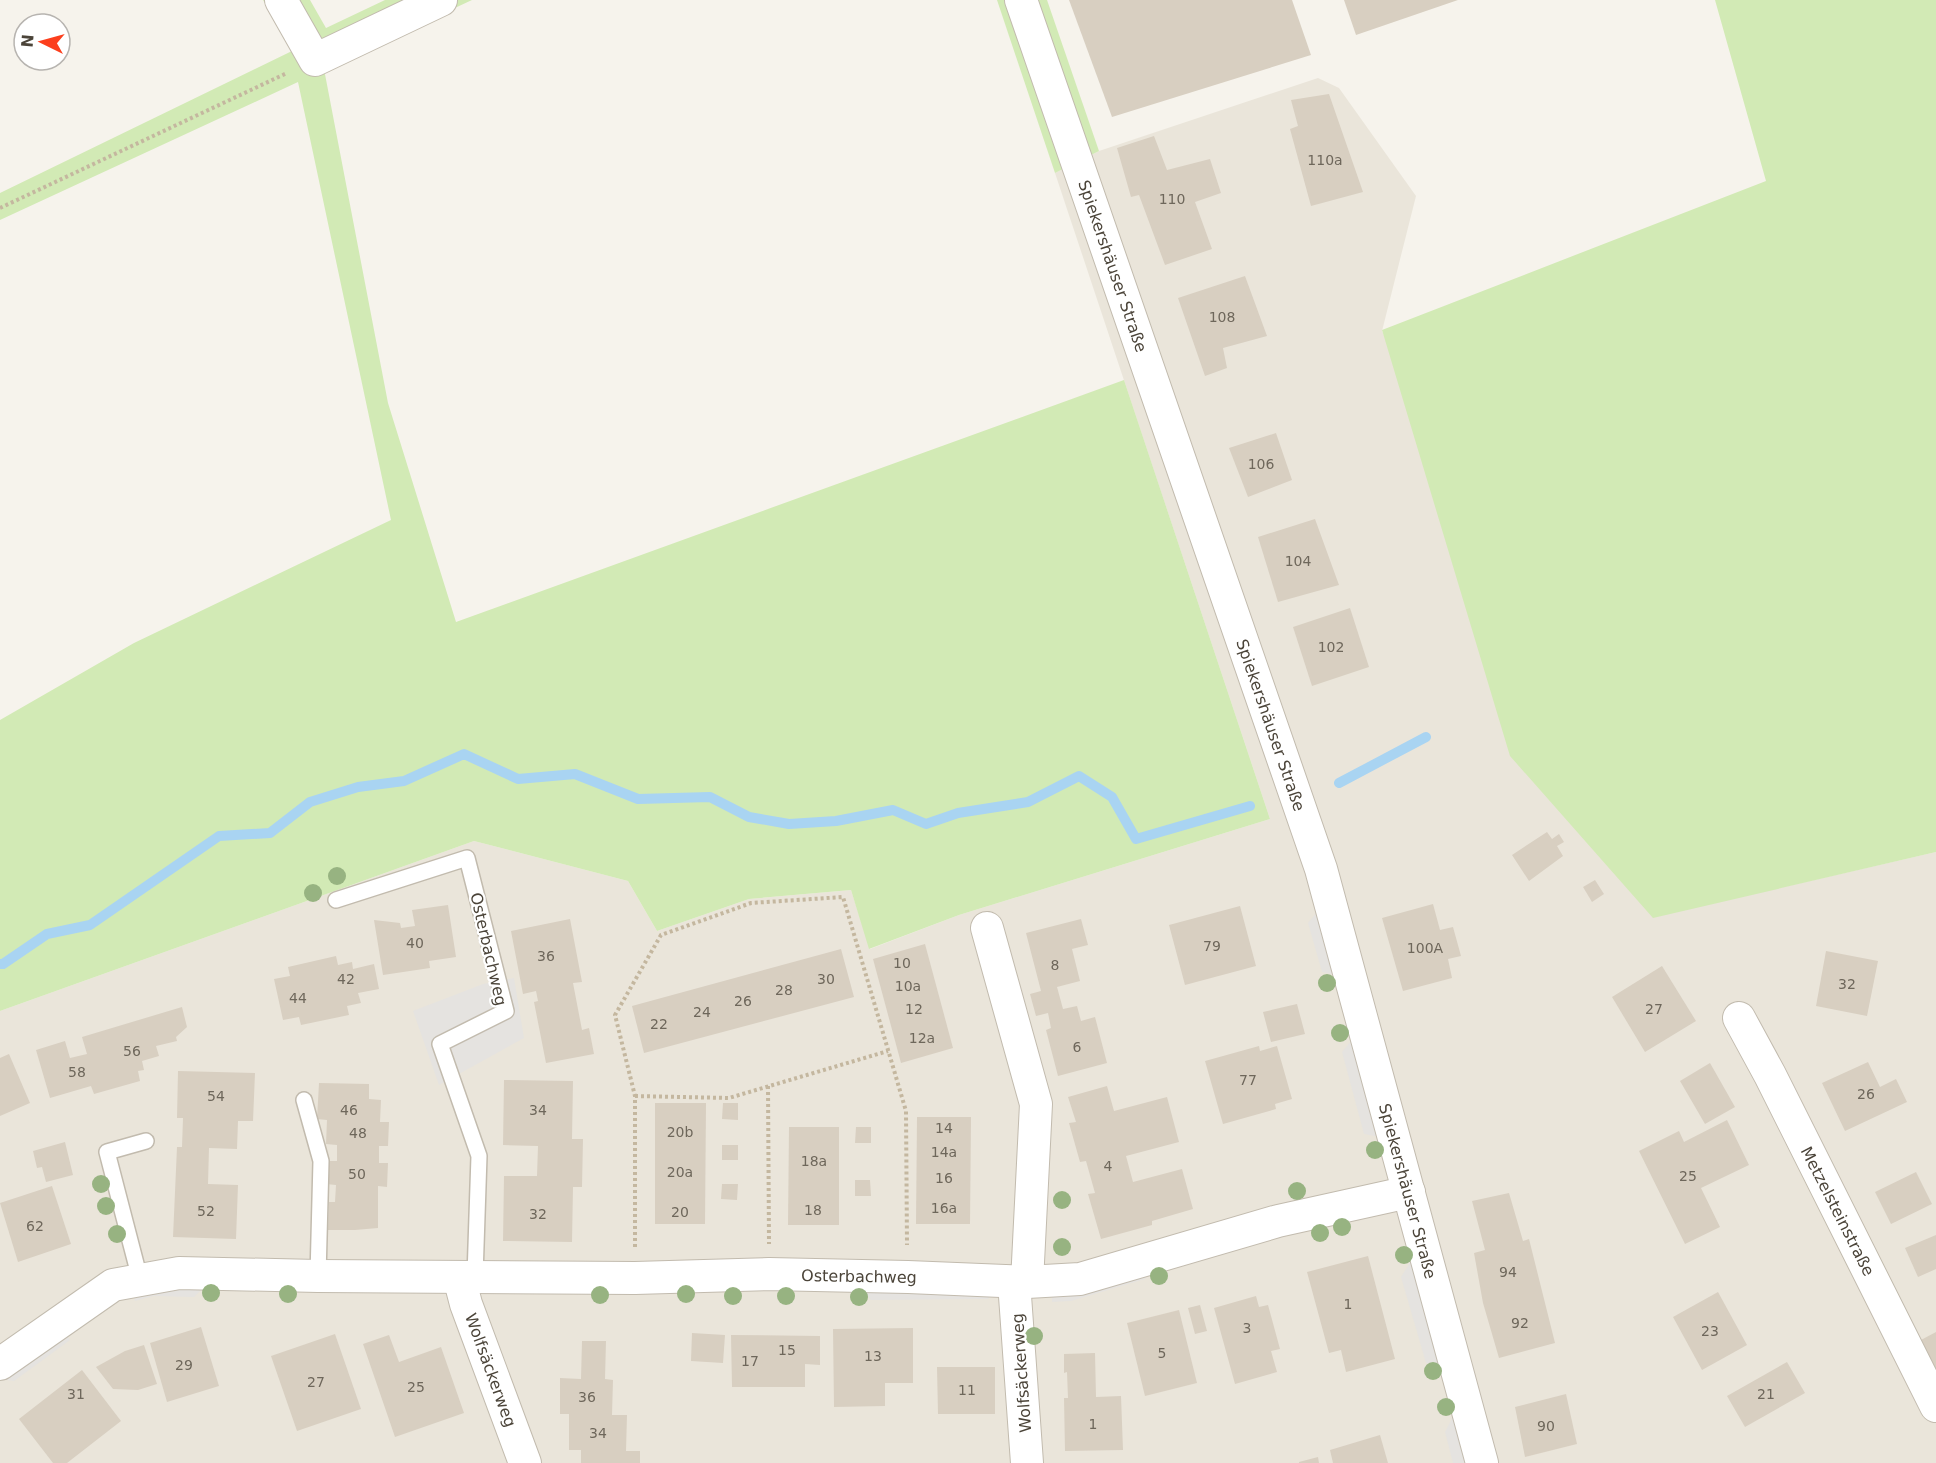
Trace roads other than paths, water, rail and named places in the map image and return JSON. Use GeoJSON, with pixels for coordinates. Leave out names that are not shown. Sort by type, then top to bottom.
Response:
{"type":"FeatureCollection","features":[{"type":"Feature","properties":{"kind":"street"},"geometry":{"type":"LineString","coordinates":[[281,0],[315,60],[441,0]]}},
{"type":"Feature","properties":{"kind":"street","name":"Spiekershäuser Straße"},"geometry":{"type":"LineString","coordinates":[[1021,0],[1321,869],[1482,1463]]}},
{"type":"Feature","properties":{"kind":"street"},"geometry":{"type":"LineString","coordinates":[[987,928],[1036,1104],[1021,1282]]}},
{"type":"Feature","properties":{"kind":"street","name":"Metzelsteinstraße"},"geometry":{"type":"LineString","coordinates":[[1739,1018],[1770,1075],[1936,1406]]}},
{"type":"Feature","properties":{"kind":"street","name":"Osterbachweg"},"geometry":{"type":"LineString","coordinates":[[0,1364],[113,1285],[179,1273],[635,1278],[769,1274],[1021,1282],[1080,1279],[1278,1221],[1409,1192]]}},
{"type":"Feature","properties":{"kind":"street","name":"Wolfsäckerweg"},"geometry":{"type":"LineString","coordinates":[[467,1277],[466,1304],[525,1463]]}},
{"type":"Feature","properties":{"kind":"street","name":"Wolfsäckerweg"},"geometry":{"type":"LineString","coordinates":[[1021,1282],[1027,1463]]}},
{"type":"Feature","properties":{"kind":"lane","name":"Osterbachweg"},"geometry":{"type":"LineString","coordinates":[[336,900],[467,858],[506,1011],[440,1044],[479,1156],[467,1277]]}},
{"type":"Feature","properties":{"kind":"lane"},"geometry":{"type":"LineString","coordinates":[[304,1100],[321,1161],[318,1276]]}},
{"type":"Feature","properties":{"kind":"lane"},"geometry":{"type":"LineString","coordinates":[[140,1279],[107,1152],[146,1141]]}},
{"type":"Feature","properties":{"kind":"waterway"},"geometry":{"type":"LineString","coordinates":[[1339,783],[1426,737]]}},
{"type":"Feature","properties":{"kind":"waterway"},"geometry":{"type":"LineString","coordinates":[[0,964],[47,934],[90,925],[219,836],[270,833],[310,802],[358,787],[404,781],[464,754],[518,779],[575,774],[638,799],[710,797],[749,817],[789,824],[836,821],[893,810],[926,824],[958,813],[1028,802],[1079,776],[1112,797],[1136,839],[1250,806]]}}]}
